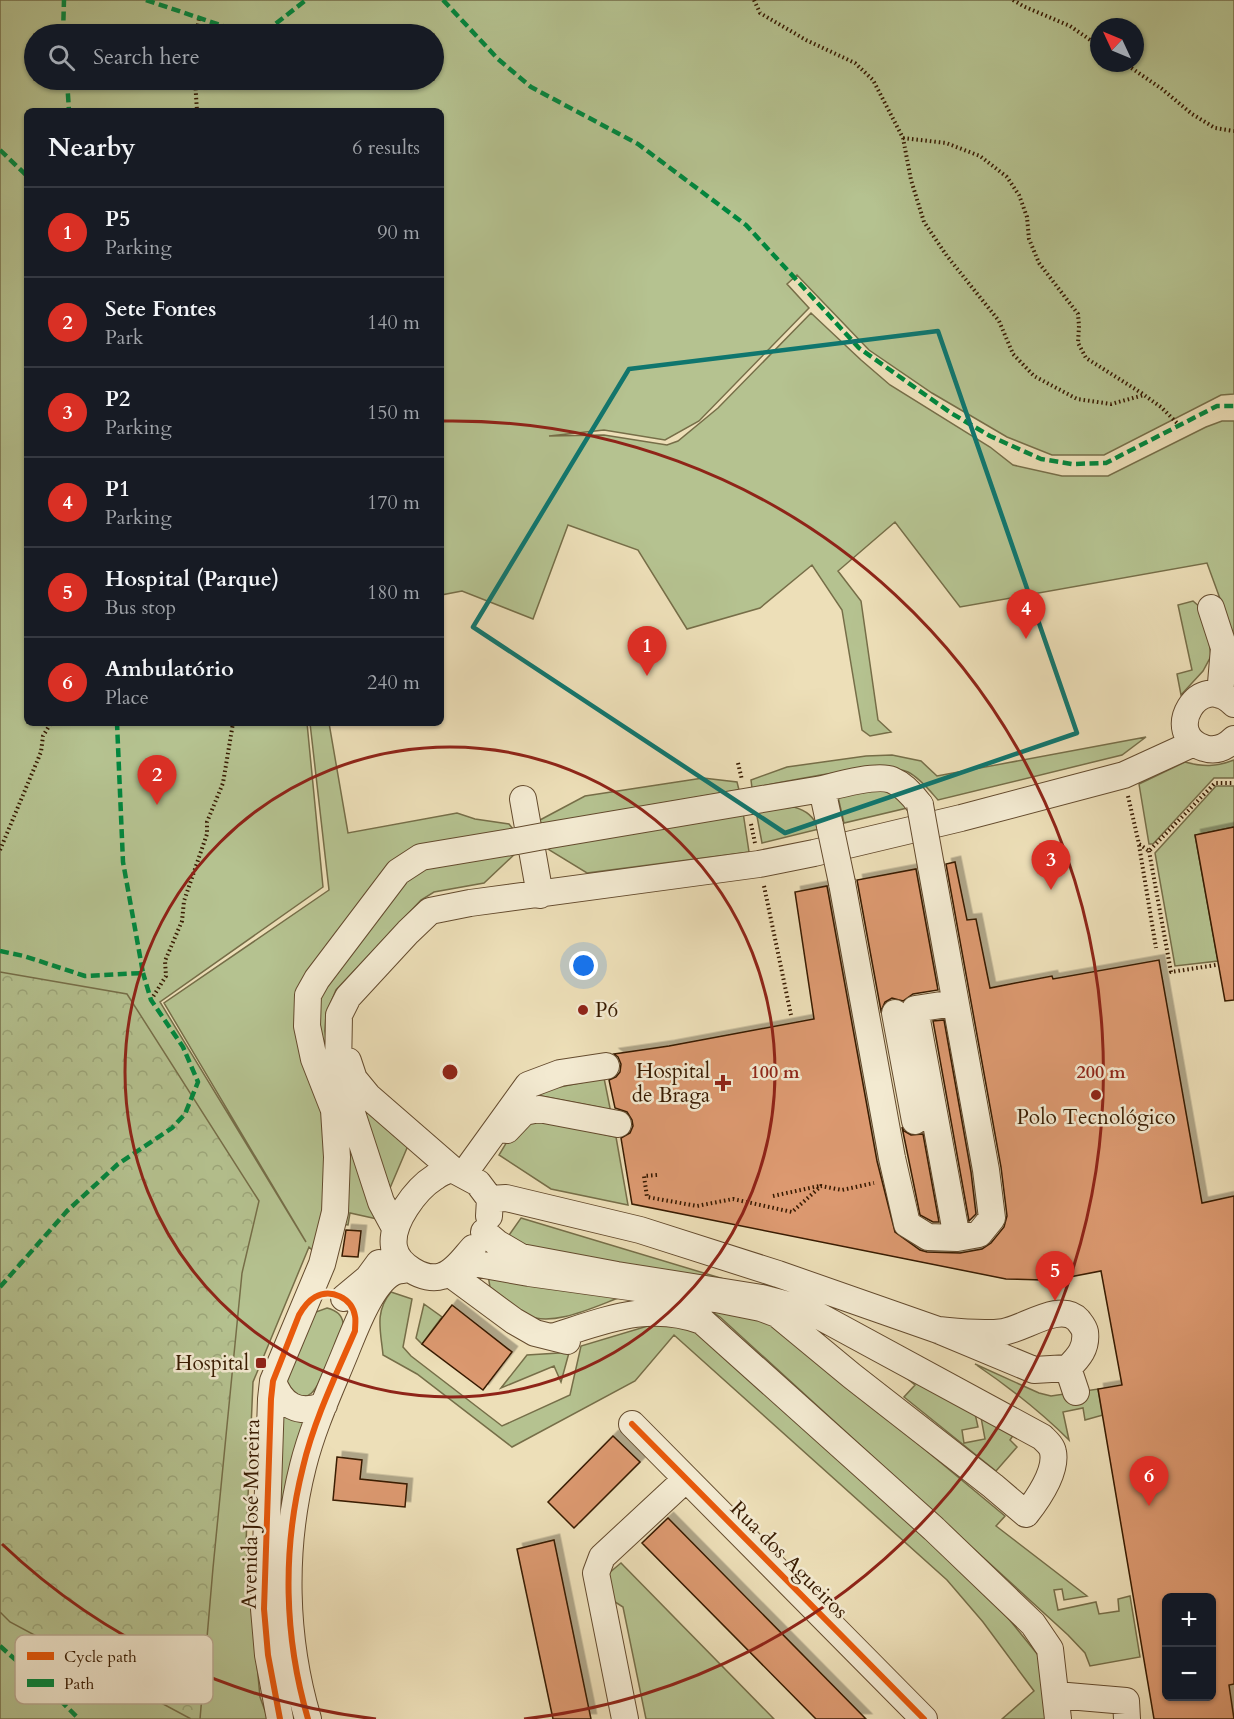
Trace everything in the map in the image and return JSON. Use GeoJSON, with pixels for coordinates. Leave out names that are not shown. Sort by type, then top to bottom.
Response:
{"type":"FeatureCollection","features":[{"type":"Feature","properties":{"kind":"street"},"geometry":{"type":"LineString","coordinates":[[1211,608],[1224,648],[1227,699],[1203,696],[1196,699],[1189,707],[1185,724],[1194,743],[1206,749],[1218,749],[1234,739]]}},
{"type":"Feature","properties":{"kind":"street"},"geometry":{"type":"LineString","coordinates":[[471,1181],[488,1220],[484,1232],[456,1267],[439,1277],[423,1275],[410,1269],[394,1249],[395,1232],[381,1202],[338,1070],[339,1015],[348,997],[430,911],[470,903],[759,864],[961,818],[1124,775],[1194,743]]}},
{"type":"Feature","properties":{"kind":"street","name":"Avenida José Moreira"},"geometry":{"type":"LineString","coordinates":[[280,1719],[268,1654],[264,1586],[269,1421],[273,1381],[322,1264],[335,1212],[337,1157],[334,1110],[314,1059],[309,1037],[308,995],[317,979],[398,872],[421,857],[822,789],[854,780],[890,779],[910,791],[920,805],[954,1002]]}},
{"type":"Feature","properties":{"kind":"street"},"geometry":{"type":"LineString","coordinates":[[822,789],[907,1224],[928,1237],[957,1238],[979,1234],[992,1218],[986,1170],[954,1002],[867,1018]]}},
{"type":"Feature","properties":{"kind":"street"},"geometry":{"type":"LineString","coordinates":[[523,799],[540,895]]}},
{"type":"Feature","properties":{"kind":"street"},"geometry":{"type":"LineString","coordinates":[[905,1011],[915,1121]]}},
{"type":"Feature","properties":{"kind":"street"},"geometry":{"type":"LineString","coordinates":[[905,1011],[957,1238]]}},
{"type":"Feature","properties":{"kind":"street"},"geometry":{"type":"LineString","coordinates":[[888,1043],[907,1144],[895,1169]]}},
{"type":"Feature","properties":{"kind":"street"},"geometry":{"type":"LineString","coordinates":[[340,1052],[347,1060],[354,1079],[368,1096],[471,1181],[506,1198],[640,1230],[778,1274],[938,1330],[1035,1371],[1072,1380],[1077,1359],[1085,1344],[1084,1328],[1074,1316],[1059,1312],[1005,1332],[973,1333],[938,1330]]}},
{"type":"Feature","properties":{"kind":"street"},"geometry":{"type":"LineString","coordinates":[[471,1181],[528,1086],[560,1073],[606,1066]]}},
{"type":"Feature","properties":{"kind":"street"},"geometry":{"type":"LineString","coordinates":[[471,1181],[491,1157],[509,1128],[524,1112],[539,1109],[618,1124]]}},
{"type":"Feature","properties":{"kind":"street"},"geometry":{"type":"LineString","coordinates":[[305,1305],[314,1297],[324,1294],[340,1296],[368,1278],[412,1197],[436,1176],[471,1181]]}},
{"type":"Feature","properties":{"kind":"street"},"geometry":{"type":"LineString","coordinates":[[456,1267],[529,1273],[716,1299],[777,1314],[1026,1514],[1041,1496],[1049,1475],[1053,1453],[1049,1444],[1042,1437],[808,1310],[762,1298],[521,1257],[497,1243],[484,1232]]}},
{"type":"Feature","properties":{"kind":"street"},"geometry":{"type":"LineString","coordinates":[[322,1264],[340,1296],[350,1305],[356,1316],[355,1330]]}},
{"type":"Feature","properties":{"kind":"street"},"geometry":{"type":"LineString","coordinates":[[456,1267],[514,1321],[535,1333],[570,1342],[625,1328],[667,1312],[702,1321],[934,1529],[1033,1624],[1050,1649],[1057,1707],[1126,1701],[1128,1719]]}},
{"type":"Feature","properties":{"kind":"street","name":"Avenida José Moreira"},"geometry":{"type":"LineString","coordinates":[[308,1719],[294,1663],[289,1619],[288,1579],[292,1528],[303,1466],[324,1405],[355,1330],[381,1283],[393,1272],[410,1269]]}},
{"type":"Feature","properties":{"kind":"street"},"geometry":{"type":"LineString","coordinates":[[273,1381],[278,1394],[294,1407],[314,1409],[324,1405]]}},
{"type":"Feature","properties":{"kind":"street","name":"Rua dos Agueiros"},"geometry":{"type":"LineString","coordinates":[[632,1424],[924,1719]]}},
{"type":"Feature","properties":{"kind":"street"},"geometry":{"type":"LineString","coordinates":[[625,1719],[596,1573],[602,1557],[686,1479]]}},
{"type":"Feature","properties":{"kind":"path"},"geometry":{"type":"LineString","coordinates":[[754,0],[760,13],[806,40],[855,63],[873,80],[903,138],[911,180],[924,222],[947,256],[999,321],[1013,354],[1034,376],[1077,399],[1111,404],[1144,395]]}},
{"type":"Feature","properties":{"kind":"path"},"geometry":{"type":"LineString","coordinates":[[1014,0],[1070,26],[1090,40]]}},
{"type":"Feature","properties":{"kind":"path"},"geometry":{"type":"LineString","coordinates":[[198,24],[199,19]]}},
{"type":"Feature","properties":{"kind":"path"},"geometry":{"type":"LineString","coordinates":[[1137,72],[1192,114],[1215,128],[1234,131]]}},
{"type":"Feature","properties":{"kind":"path"},"geometry":{"type":"LineString","coordinates":[[196,90],[197,108]]}},
{"type":"Feature","properties":{"kind":"path"},"geometry":{"type":"LineString","coordinates":[[903,138],[946,143],[980,156],[1007,177],[1019,195],[1027,217],[1029,239],[1039,263],[1078,314],[1078,343],[1086,358],[1161,406],[1179,424]]}},
{"type":"Feature","properties":{"kind":"path"},"geometry":{"type":"LineString","coordinates":[[0,850],[41,752],[43,736],[49,726]]}},
{"type":"Feature","properties":{"kind":"path"},"geometry":{"type":"LineString","coordinates":[[151,1000],[166,976],[165,961],[182,921],[184,901],[207,834],[207,822],[223,783],[232,726]]}},
{"type":"Feature","properties":{"kind":"path"},"geometry":{"type":"LineString","coordinates":[[738,763],[745,789]]}},
{"type":"Feature","properties":{"kind":"path"},"geometry":{"type":"LineString","coordinates":[[1124,775],[1139,844],[1156,948]]}},
{"type":"Feature","properties":{"kind":"path"},"geometry":{"type":"LineString","coordinates":[[1149,851],[1215,783],[1234,783]]}},
{"type":"Feature","properties":{"kind":"path"},"geometry":{"type":"LineString","coordinates":[[749,814],[791,1015]]}},
{"type":"Feature","properties":{"kind":"path"},"geometry":{"type":"LineString","coordinates":[[1139,844],[1149,851],[1171,972],[1216,965]]}},
{"type":"Feature","properties":{"kind":"path"},"geometry":{"type":"LineString","coordinates":[[773,1196],[821,1186],[842,1190],[895,1169]]}},
{"type":"Feature","properties":{"kind":"path"},"geometry":{"type":"LineString","coordinates":[[657,1175],[645,1176],[647,1197],[697,1206],[733,1199],[792,1212],[821,1186]]}},
{"type":"Feature","properties":{"kind":"highlighted area"},"geometry":{"type":"Polygon","coordinates":[[[938,331],[1077,733],[785,833],[473,627],[629,369],[938,331]]]}},
{"type":"Feature","properties":{"kind":"green space"},"geometry":{"type":"Polygon","coordinates":[[[0,0],[1234,0],[1234,394],[1221,395],[1104,455],[1052,455],[1007,437],[932,393],[869,350],[797,275],[787,284],[809,308],[699,421],[665,440],[604,430],[549,436],[604,435],[667,445],[678,441],[718,408],[811,313],[890,385],[990,447],[1013,465],[1062,476],[1108,476],[1206,427],[1222,421],[1234,421],[1234,637],[1207,563],[960,607],[895,522],[838,571],[861,601],[878,720],[891,732],[870,736],[862,730],[842,610],[812,565],[760,608],[687,629],[638,550],[568,525],[533,619],[462,591],[444,594],[444,108],[24,108],[24,726],[307,726],[323,887],[160,1002],[306,1242],[164,1003],[329,890],[310,726],[330,726],[348,833],[457,813],[475,819],[509,824],[513,829],[439,842],[308,970],[326,1123],[323,1222],[318,1256],[309,1247],[253,1382],[246,1543],[260,1697],[268,1719],[0,1719],[0,0]]]}},
{"type":"Feature","properties":{"kind":"green space"},"geometry":{"type":"Polygon","coordinates":[[[1193,601],[1201,608],[1207,627],[1211,656],[1203,671],[1181,695],[1177,674],[1192,670],[1178,605],[1193,601]]]}},
{"type":"Feature","properties":{"kind":"green space"},"geometry":{"type":"Polygon","coordinates":[[[1146,737],[1122,755],[938,800],[908,772],[895,769],[832,773],[752,788],[751,780],[787,767],[866,756],[892,755],[921,761],[937,776],[1146,737]]]}},
{"type":"Feature","properties":{"kind":"green space"},"geometry":{"type":"Polygon","coordinates":[[[1234,760],[1234,778],[1214,778],[1153,844],[1149,844],[1139,784],[1185,762],[1210,766],[1234,760]]]}},
{"type":"Feature","properties":{"kind":"green space"},"geometry":{"type":"Polygon","coordinates":[[[703,778],[737,782],[739,790],[541,824],[540,820],[585,796],[703,778]]]}},
{"type":"Feature","properties":{"kind":"green space"},"geometry":{"type":"Polygon","coordinates":[[[1216,786],[1234,786],[1234,827],[1195,835],[1218,961],[1175,966],[1155,853],[1216,786]]]}},
{"type":"Feature","properties":{"kind":"green space"},"geometry":{"type":"Polygon","coordinates":[[[878,788],[890,792],[907,808],[844,823],[838,797],[878,788]]]}},
{"type":"Feature","properties":{"kind":"green space"},"geometry":{"type":"Polygon","coordinates":[[[794,807],[809,815],[819,829],[762,843],[756,811],[794,807]]]}},
{"type":"Feature","properties":{"kind":"green space"},"geometry":{"type":"Polygon","coordinates":[[[743,812],[749,852],[587,873],[546,848],[743,812]]]}},
{"type":"Feature","properties":{"kind":"green space"},"geometry":{"type":"Polygon","coordinates":[[[517,852],[484,883],[434,892],[421,900],[336,990],[326,1014],[325,1031],[330,1063],[328,1065],[315,1012],[325,985],[401,884],[417,872],[445,862],[517,852]]]}},
{"type":"Feature","properties":{"kind":"green space"},"geometry":{"type":"Polygon","coordinates":[[[0,972],[127,994],[259,1201],[242,1273],[207,1635],[34,1635],[10,1622],[0,1612],[0,972]]]}},
{"type":"Feature","properties":{"kind":"green space"},"geometry":{"type":"Polygon","coordinates":[[[604,1078],[611,1113],[606,1112],[603,1108],[541,1096],[530,1098],[525,1094],[604,1078]]]}},
{"type":"Feature","properties":{"kind":"green space"},"geometry":{"type":"Polygon","coordinates":[[[351,1089],[410,1141],[390,1188],[351,1089]]]}},
{"type":"Feature","properties":{"kind":"green space"},"geometry":{"type":"Polygon","coordinates":[[[537,1120],[616,1137],[628,1205],[551,1189],[499,1155],[517,1125],[537,1120]]]}},
{"type":"Feature","properties":{"kind":"green space"},"geometry":{"type":"Polygon","coordinates":[[[347,1131],[377,1219],[350,1213],[348,1225],[342,1224],[347,1131]]]}},
{"type":"Feature","properties":{"kind":"green space"},"geometry":{"type":"Polygon","coordinates":[[[521,1218],[757,1289],[526,1252],[505,1241],[521,1218]]]}},
{"type":"Feature","properties":{"kind":"green space"},"geometry":{"type":"Polygon","coordinates":[[[487,1269],[621,1297],[574,1314],[549,1319],[537,1318],[522,1312],[490,1287],[487,1269]]]}},
{"type":"Feature","properties":{"kind":"green space"},"geometry":{"type":"Polygon","coordinates":[[[391,1292],[412,1299],[403,1347],[411,1356],[502,1426],[570,1395],[581,1346],[661,1322],[700,1331],[988,1593],[1038,1655],[1048,1719],[1002,1719],[1034,1691],[983,1622],[947,1580],[674,1335],[635,1381],[512,1447],[417,1374],[383,1355],[380,1315],[391,1292]]]}},
{"type":"Feature","properties":{"kind":"green space"},"geometry":{"type":"Polygon","coordinates":[[[424,1304],[442,1317],[422,1344],[416,1338],[424,1304]]]}},
{"type":"Feature","properties":{"kind":"green space"},"geometry":{"type":"Polygon","coordinates":[[[327,1308],[340,1315],[343,1323],[342,1332],[318,1385],[307,1396],[300,1396],[285,1380],[313,1313],[327,1308]]]}},
{"type":"Feature","properties":{"kind":"green space"},"geometry":{"type":"Polygon","coordinates":[[[706,1308],[770,1321],[1005,1516],[996,1526],[1087,1596],[1064,1600],[1062,1589],[1054,1590],[1058,1610],[1096,1602],[1099,1614],[1119,1611],[1118,1599],[1130,1596],[1140,1657],[1090,1666],[1085,1653],[1068,1635],[720,1317],[706,1308]]]}},
{"type":"Feature","properties":{"kind":"green space"},"geometry":{"type":"Polygon","coordinates":[[[570,1349],[561,1382],[554,1366],[501,1388],[527,1355],[559,1353],[570,1349]]]}},
{"type":"Feature","properties":{"kind":"green space"},"geometry":{"type":"Polygon","coordinates":[[[975,1364],[1039,1393],[1051,1396],[1098,1389],[1103,1415],[1085,1420],[1083,1408],[1063,1412],[1069,1440],[1024,1400],[975,1364]]]}},
{"type":"Feature","properties":{"kind":"green space"},"geometry":{"type":"Polygon","coordinates":[[[904,1376],[974,1409],[978,1427],[962,1430],[964,1443],[985,1439],[980,1412],[1016,1431],[1010,1440],[1017,1447],[996,1471],[904,1397],[915,1385],[904,1376]]]}},
{"type":"Feature","properties":{"kind":"green space"},"geometry":{"type":"Polygon","coordinates":[[[280,1409],[308,1417],[293,1462],[283,1510],[274,1509],[280,1409]]]}},
{"type":"Feature","properties":{"kind":"green space"},"geometry":{"type":"Polygon","coordinates":[[[621,1563],[774,1719],[646,1719],[623,1607],[612,1600],[609,1573],[621,1563]]]}},
{"type":"Feature","properties":{"kind":"green space"},"geometry":{"type":"Polygon","coordinates":[[[163,1704],[201,1704],[200,1719],[191,1719],[163,1704]]]}},
{"type":"Feature","properties":{"kind":"building"},"geometry":{"type":"Polygon","coordinates":[[[1234,827],[1234,1000],[1225,1001],[1195,835],[1234,827]]]}},
{"type":"Feature","properties":{"kind":"building"},"geometry":{"type":"Polygon","coordinates":[[[955,862],[967,920],[976,919],[990,988],[1159,960],[1202,1203],[1234,1196],[1234,1684],[1229,1685],[1234,1719],[1154,1719],[1098,1389],[1122,1385],[1101,1271],[1044,1282],[1043,1280],[1006,1279],[632,1204],[621,1138],[630,1133],[633,1126],[627,1112],[615,1108],[609,1080],[620,1072],[621,1064],[614,1054],[814,1019],[795,892],[827,886],[877,1161],[895,1232],[920,1250],[927,1252],[960,1253],[982,1249],[991,1243],[1004,1227],[1007,1216],[1001,1167],[946,864],[955,862]]]}},
{"type":"Feature","properties":{"kind":"building"},"geometry":{"type":"Polygon","coordinates":[[[916,869],[938,990],[913,994],[903,1001],[892,998],[885,1002],[881,1011],[857,880],[916,869]]]}},
{"type":"Feature","properties":{"kind":"building"},"geometry":{"type":"Polygon","coordinates":[[[944,1020],[971,1172],[976,1214],[969,1221],[933,1021],[944,1020]]]}},
{"type":"Feature","properties":{"kind":"building"},"geometry":{"type":"Polygon","coordinates":[[[902,1127],[911,1135],[923,1134],[939,1222],[933,1222],[920,1215],[902,1127]]]}},
{"type":"Feature","properties":{"kind":"building"},"geometry":{"type":"Polygon","coordinates":[[[346,1230],[361,1231],[358,1257],[342,1256],[346,1230]]]}},
{"type":"Feature","properties":{"kind":"building"},"geometry":{"type":"Polygon","coordinates":[[[452,1305],[512,1352],[483,1390],[422,1344],[452,1305]]]}},
{"type":"Feature","properties":{"kind":"building"},"geometry":{"type":"Polygon","coordinates":[[[613,1436],[640,1462],[574,1528],[548,1502],[613,1436]]]}},
{"type":"Feature","properties":{"kind":"building"},"geometry":{"type":"Polygon","coordinates":[[[337,1457],[362,1460],[360,1479],[407,1484],[405,1507],[333,1500],[337,1457]]]}},
{"type":"Feature","properties":{"kind":"building"},"geometry":{"type":"Polygon","coordinates":[[[668,1518],[866,1719],[816,1719],[642,1543],[668,1518]]]}},
{"type":"Feature","properties":{"kind":"building"},"geometry":{"type":"Polygon","coordinates":[[[554,1540],[591,1719],[553,1719],[517,1549],[554,1540]]]}},
{"type":"Feature","properties":{"kind":"marked path"},"geometry":{"type":"LineString","coordinates":[[63,24],[64,0]]}},
{"type":"Feature","properties":{"kind":"marked path"},"geometry":{"type":"LineString","coordinates":[[146,0],[217,24]]}},
{"type":"Feature","properties":{"kind":"marked path"},"geometry":{"type":"LineString","coordinates":[[275,24],[306,0]]}},
{"type":"Feature","properties":{"kind":"marked path"},"geometry":{"type":"LineString","coordinates":[[443,0],[498,59],[531,87],[638,144],[746,225],[859,348],[951,413],[990,436],[1041,459],[1072,464],[1106,463],[1217,406],[1234,406]]}},
{"type":"Feature","properties":{"kind":"marked path"},"geometry":{"type":"LineString","coordinates":[[68,90],[69,108]]}},
{"type":"Feature","properties":{"kind":"marked path"},"geometry":{"type":"LineString","coordinates":[[0,150],[24,173]]}},
{"type":"Feature","properties":{"kind":"marked path"},"geometry":{"type":"LineString","coordinates":[[0,951],[24,956],[85,976],[143,973],[123,862],[117,726]]}},
{"type":"Feature","properties":{"kind":"marked path"},"geometry":{"type":"LineString","coordinates":[[0,1287],[67,1211],[118,1164],[172,1128],[185,1114],[198,1082],[183,1047],[151,1000],[143,973]]}},
{"type":"Feature","properties":{"kind":"marked path"},"geometry":{"type":"LineString","coordinates":[[0,1646],[15,1659]]}},
{"type":"Feature","properties":{"kind":"marked path"},"geometry":{"type":"LineString","coordinates":[[64,1704],[79,1719]]}},
{"type":"Feature","properties":{"kind":"cycle path"},"geometry":{"type":"LineString","coordinates":[[280,1719],[268,1655],[264,1609],[273,1381],[301,1312],[312,1299],[321,1294],[334,1294],[350,1304],[355,1316],[355,1331],[326,1398],[308,1449],[296,1498],[289,1562],[290,1625],[294,1657],[308,1719]]}},
{"type":"Feature","properties":{"kind":"cycle path"},"geometry":{"type":"LineString","coordinates":[[632,1424],[924,1719]]}},
{"type":"Feature","properties":{"kind":"place","name":"P1"},"geometry":{"type":"Point","coordinates":[1026,639]}},
{"type":"Feature","properties":{"kind":"place","name":"P5"},"geometry":{"type":"Point","coordinates":[647,676]}},
{"type":"Feature","properties":{"kind":"place","name":"Sete Fontes"},"geometry":{"type":"Point","coordinates":[157,805]}},
{"type":"Feature","properties":{"kind":"place","name":"P2"},"geometry":{"type":"Point","coordinates":[1051,890]}},
{"type":"Feature","properties":{"kind":"place","name":"P6"},"geometry":{"type":"Point","coordinates":[583,1010]}},
{"type":"Feature","properties":{"kind":"place","name":"Hospital de Braga"},"geometry":{"type":"Point","coordinates":[723,1083]}},
{"type":"Feature","properties":{"kind":"place","name":"Polo Tecnológico"},"geometry":{"type":"Point","coordinates":[1096,1095]}},
{"type":"Feature","properties":{"kind":"place","name":"Hospital (Parque)"},"geometry":{"type":"Point","coordinates":[1055,1301]}},
{"type":"Feature","properties":{"kind":"place","name":"Hospital"},"geometry":{"type":"Point","coordinates":[261,1363]}},
{"type":"Feature","properties":{"kind":"place","name":"Ambulatório"},"geometry":{"type":"Point","coordinates":[1149,1506]}}]}
